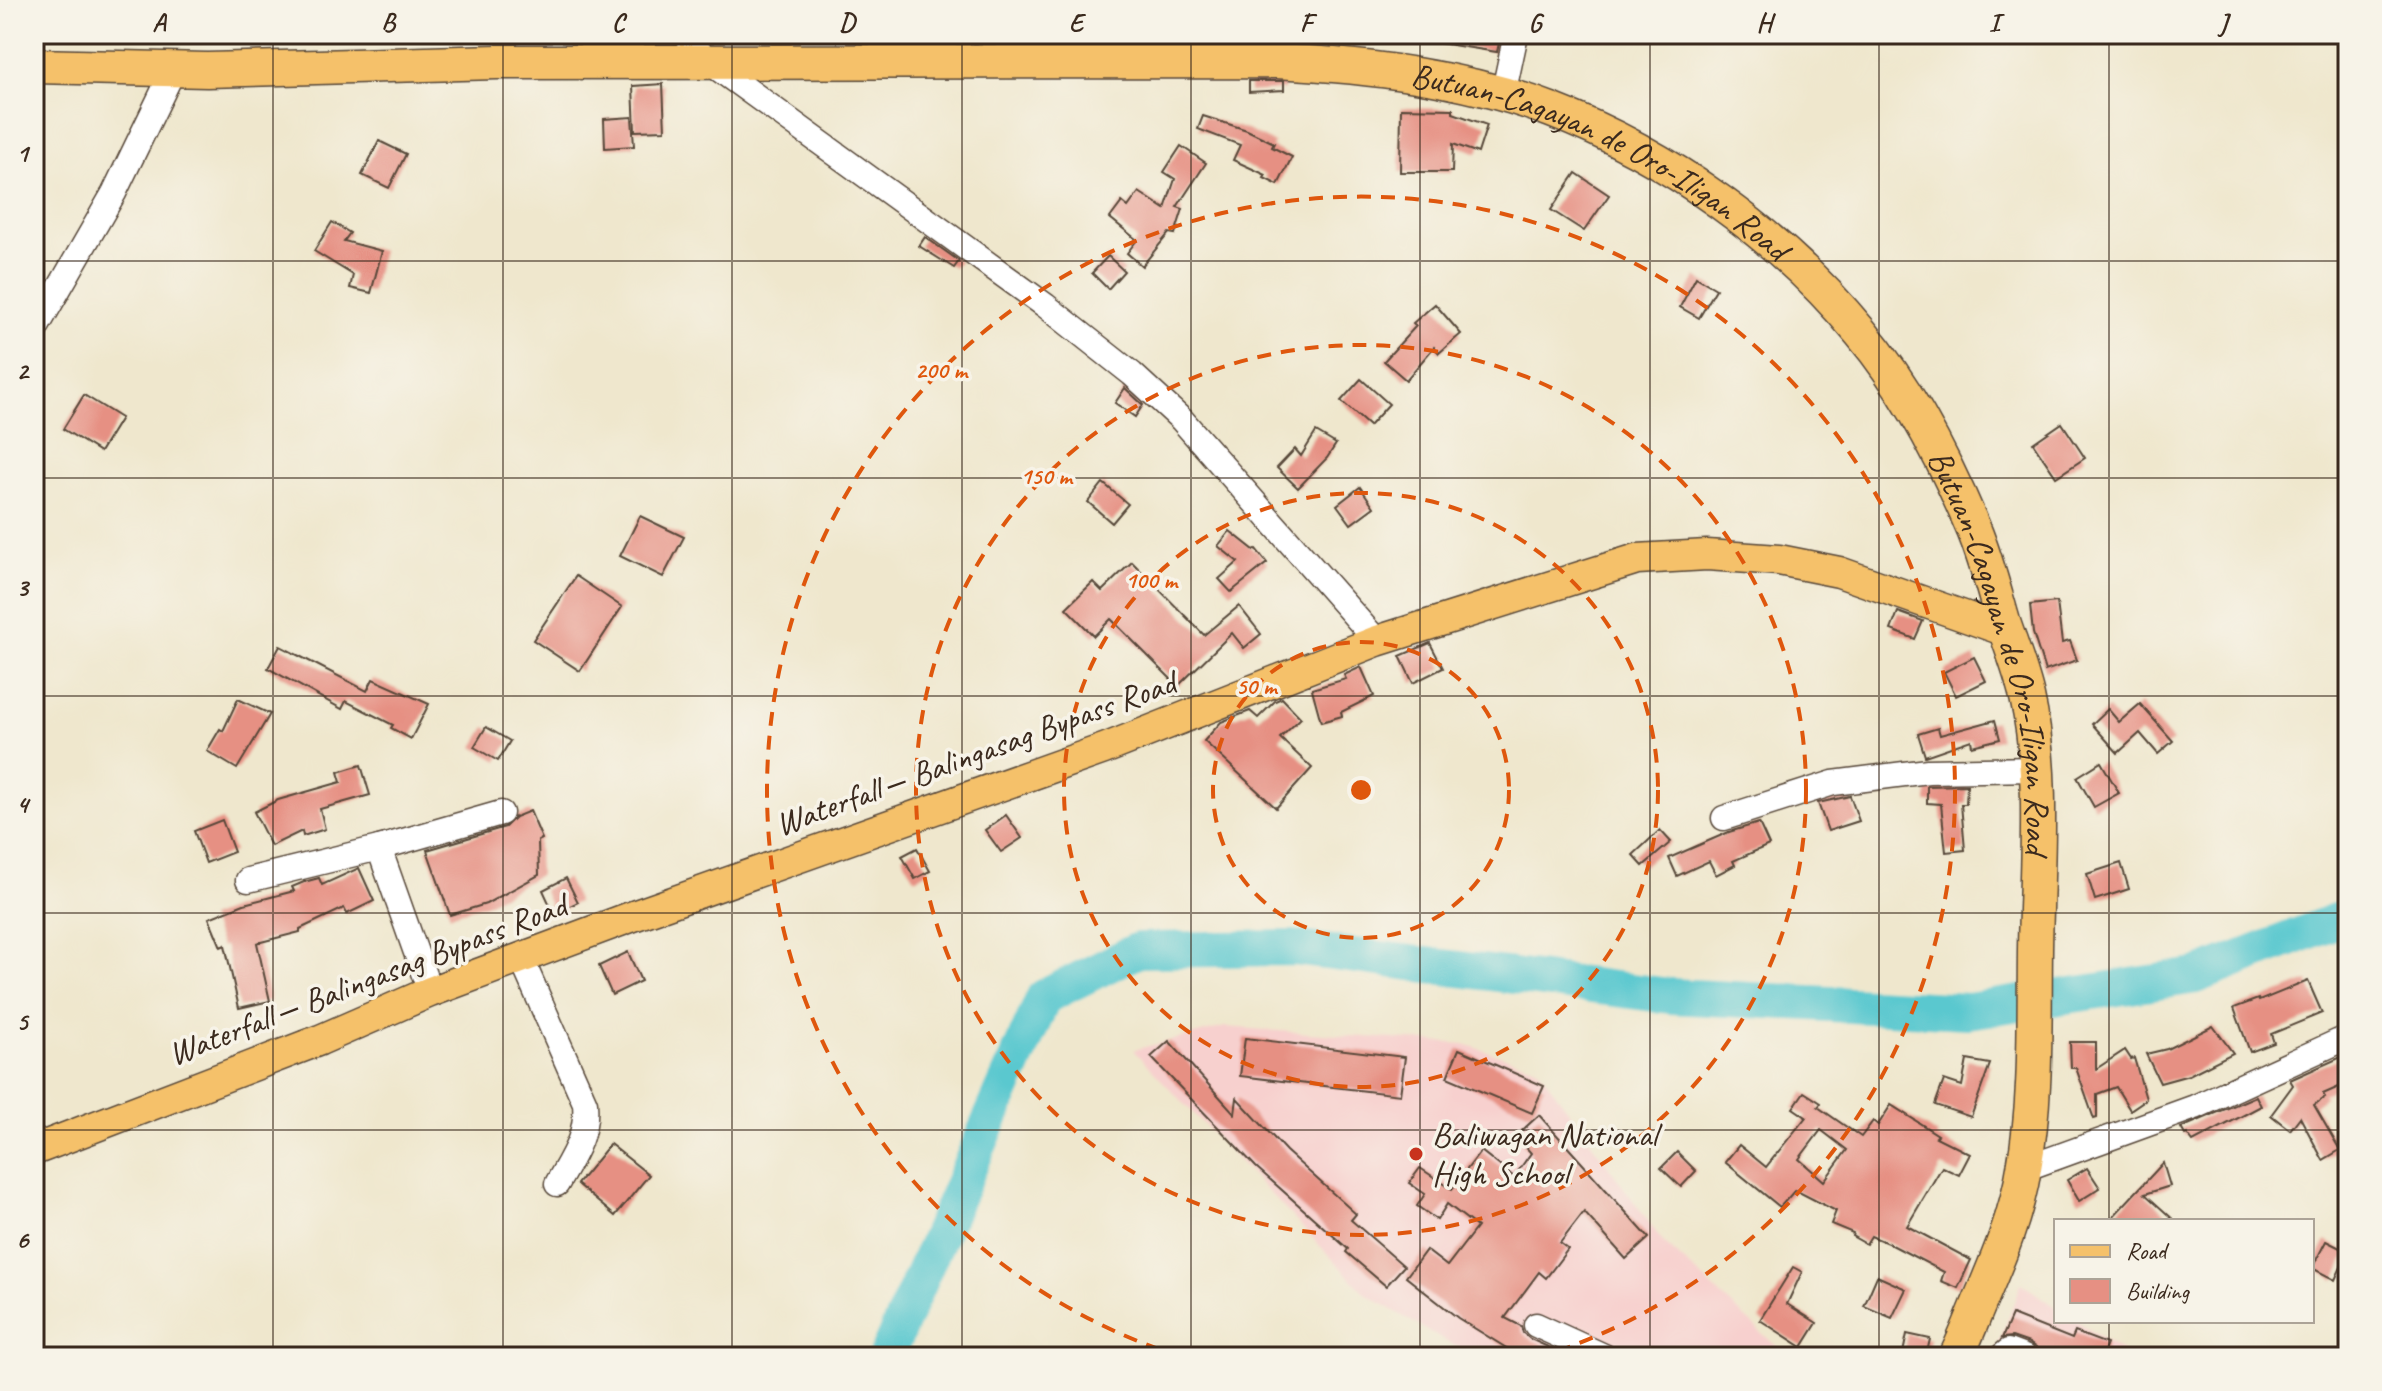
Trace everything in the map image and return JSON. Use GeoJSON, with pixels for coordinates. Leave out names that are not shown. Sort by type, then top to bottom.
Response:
{"type":"FeatureCollection","features":[{"type":"Feature","properties":{"kind":"highway","name":"Butuan-Cagayan de Oro-Iligan Road"},"geometry":{"type":"LineString","coordinates":[[34,66],[174,69],[445,62],[1277,61],[1354,65],[1503,95],[1552,111],[1612,138],[1703,191],[1757,230],[1837,307],[1863,335],[1921,422],[1975,532],[2027,698],[2036,769],[2037,823],[2033,1084],[2024,1169],[1998,1259],[1956,1357]]}},
{"type":"Feature","properties":{"kind":"main road","name":"Waterfall ‒ Balingasag Bypass Road"},"geometry":{"type":"LineString","coordinates":[[34,1150],[320,1040],[430,992],[1104,749],[1377,641],[1637,559],[1707,555],[1779,560],[1839,572],[2006,631]]}},
{"type":"Feature","properties":{"kind":"street"},"geometry":{"type":"LineString","coordinates":[[684,34],[709,62],[1046,306],[1132,374],[1182,420],[1377,641]]}},
{"type":"Feature","properties":{"kind":"street"},"geometry":{"type":"LineString","coordinates":[[1503,95],[1516,34]]}},
{"type":"Feature","properties":{"kind":"street"},"geometry":{"type":"LineString","coordinates":[[34,332],[114,193],[174,69]]}},
{"type":"Feature","properties":{"kind":"street"},"geometry":{"type":"LineString","coordinates":[[1724,818],[1833,783],[1928,771],[2036,769]]}},
{"type":"Feature","properties":{"kind":"street"},"geometry":{"type":"LineString","coordinates":[[248,880],[379,848],[501,813]]}},
{"type":"Feature","properties":{"kind":"street"},"geometry":{"type":"LineString","coordinates":[[379,848],[430,992]]}},
{"type":"Feature","properties":{"kind":"street"},"geometry":{"type":"LineString","coordinates":[[521,958],[585,1103],[587,1121],[580,1142],[557,1184]]}},
{"type":"Feature","properties":{"kind":"street"},"geometry":{"type":"LineString","coordinates":[[2024,1169],[2195,1107],[2348,1037]]}},
{"type":"Feature","properties":{"kind":"street"},"geometry":{"type":"LineString","coordinates":[[1536,1325],[1606,1357]]}},
{"type":"Feature","properties":{"kind":"street"},"geometry":{"type":"LineString","coordinates":[[2001,1357],[2008,1351],[2024,1357]]}},
{"type":"Feature","properties":{"kind":"shaded area","name":"Baliwagan National High School"},"geometry":{"type":"Polygon","coordinates":[[[1225,1027],[1464,1044],[1537,1067],[1663,1242],[1788,1357],[1476,1357],[1434,1335],[1365,1293],[1133,1050],[1225,1027]]]}},
{"type":"Feature","properties":{"kind":"shaded area"},"geometry":{"type":"Polygon","coordinates":[[[2021,1283],[2054,1306],[2054,1323],[2080,1323],[2129,1357],[1994,1357],[2021,1283]]]}},
{"type":"Feature","properties":{"kind":"building"},"geometry":{"type":"Polygon","coordinates":[[[1440,34],[1501,34],[1497,52],[1439,43],[1440,34]]]}},
{"type":"Feature","properties":{"kind":"building"},"geometry":{"type":"Polygon","coordinates":[[[1249,81],[1284,81],[1284,90],[1249,92],[1249,81]]]}},
{"type":"Feature","properties":{"kind":"building"},"geometry":{"type":"Polygon","coordinates":[[[663,84],[665,130],[635,131],[633,86],[663,84]]]}},
{"type":"Feature","properties":{"kind":"building"},"geometry":{"type":"Polygon","coordinates":[[[1401,108],[1453,109],[1453,113],[1487,125],[1478,153],[1453,144],[1452,172],[1400,172],[1401,108]]]}},
{"type":"Feature","properties":{"kind":"building"},"geometry":{"type":"Polygon","coordinates":[[[1203,116],[1247,130],[1274,143],[1272,147],[1292,157],[1278,185],[1264,178],[1266,175],[1233,160],[1240,145],[1198,129],[1203,116]]]}},
{"type":"Feature","properties":{"kind":"building"},"geometry":{"type":"Polygon","coordinates":[[[632,117],[634,146],[605,148],[604,119],[632,117]]]}},
{"type":"Feature","properties":{"kind":"building"},"geometry":{"type":"Polygon","coordinates":[[[379,141],[406,154],[389,188],[362,175],[379,141]]]}},
{"type":"Feature","properties":{"kind":"building"},"geometry":{"type":"Polygon","coordinates":[[[1181,146],[1206,163],[1177,207],[1183,209],[1175,234],[1169,233],[1142,266],[1127,253],[1137,240],[1110,218],[1122,202],[1128,207],[1139,192],[1165,209],[1175,179],[1164,172],[1181,146]]]}},
{"type":"Feature","properties":{"kind":"building"},"geometry":{"type":"Polygon","coordinates":[[[1576,173],[1609,195],[1584,231],[1551,210],[1576,173]]]}},
{"type":"Feature","properties":{"kind":"building"},"geometry":{"type":"Polygon","coordinates":[[[332,222],[350,233],[344,241],[382,251],[371,293],[350,288],[353,275],[314,251],[332,222]]]}},
{"type":"Feature","properties":{"kind":"building"},"geometry":{"type":"Polygon","coordinates":[[[925,237],[959,261],[954,268],[919,246],[925,237]]]}},
{"type":"Feature","properties":{"kind":"building"},"geometry":{"type":"Polygon","coordinates":[[[1108,256],[1124,271],[1108,289],[1092,273],[1108,256]]]}},
{"type":"Feature","properties":{"kind":"building"},"geometry":{"type":"Polygon","coordinates":[[[1696,277],[1716,289],[1699,318],[1680,307],[1696,277]]]}},
{"type":"Feature","properties":{"kind":"building"},"geometry":{"type":"Polygon","coordinates":[[[1435,304],[1461,334],[1439,353],[1434,347],[1406,380],[1384,361],[1416,326],[1413,323],[1435,304]]]}},
{"type":"Feature","properties":{"kind":"building"},"geometry":{"type":"Polygon","coordinates":[[[1361,379],[1389,404],[1369,426],[1341,401],[1361,379]]]}},
{"type":"Feature","properties":{"kind":"building"},"geometry":{"type":"Polygon","coordinates":[[[1125,388],[1143,405],[1135,417],[1115,403],[1125,388]]]}},
{"type":"Feature","properties":{"kind":"building"},"geometry":{"type":"Polygon","coordinates":[[[84,395],[121,418],[100,452],[63,429],[84,395]]]}},
{"type":"Feature","properties":{"kind":"building"},"geometry":{"type":"Polygon","coordinates":[[[2062,423],[2085,458],[2056,477],[2033,443],[2062,423]]]}},
{"type":"Feature","properties":{"kind":"building"},"geometry":{"type":"Polygon","coordinates":[[[1316,432],[1336,444],[1298,488],[1277,468],[1295,449],[1301,456],[1316,432]]]}},
{"type":"Feature","properties":{"kind":"building"},"geometry":{"type":"Polygon","coordinates":[[[1103,483],[1128,504],[1112,523],[1088,502],[1103,483]]]}},
{"type":"Feature","properties":{"kind":"building"},"geometry":{"type":"Polygon","coordinates":[[[1360,487],[1374,507],[1351,524],[1337,505],[1360,487]]]}},
{"type":"Feature","properties":{"kind":"building"},"geometry":{"type":"Polygon","coordinates":[[[640,516],[684,537],[663,577],[620,556],[640,516]]]}},
{"type":"Feature","properties":{"kind":"building"},"geometry":{"type":"Polygon","coordinates":[[[1230,531],[1256,549],[1267,563],[1231,592],[1219,579],[1238,562],[1218,546],[1230,531]]]}},
{"type":"Feature","properties":{"kind":"building"},"geometry":{"type":"Polygon","coordinates":[[[1132,562],[1204,635],[1239,606],[1261,634],[1244,648],[1232,633],[1178,686],[1111,619],[1094,636],[1066,608],[1093,582],[1102,591],[1132,562]]]}},
{"type":"Feature","properties":{"kind":"building"},"geometry":{"type":"Polygon","coordinates":[[[576,576],[622,607],[580,671],[533,640],[576,576]]]}},
{"type":"Feature","properties":{"kind":"building"},"geometry":{"type":"Polygon","coordinates":[[[2057,602],[2062,643],[2070,641],[2077,660],[2045,671],[2033,633],[2030,605],[2057,602]]]}},
{"type":"Feature","properties":{"kind":"building"},"geometry":{"type":"Polygon","coordinates":[[[1898,612],[1923,621],[1915,639],[1891,630],[1898,612]]]}},
{"type":"Feature","properties":{"kind":"building"},"geometry":{"type":"Polygon","coordinates":[[[1430,643],[1443,668],[1413,683],[1400,656],[1430,643]]]}},
{"type":"Feature","properties":{"kind":"building"},"geometry":{"type":"Polygon","coordinates":[[[280,646],[367,691],[373,679],[429,704],[411,739],[391,728],[393,725],[346,701],[342,709],[268,668],[280,646]]]}},
{"type":"Feature","properties":{"kind":"building"},"geometry":{"type":"Polygon","coordinates":[[[1974,657],[1986,681],[1956,696],[1944,672],[1974,657]]]}},
{"type":"Feature","properties":{"kind":"building"},"geometry":{"type":"Polygon","coordinates":[[[1361,667],[1374,696],[1341,712],[1342,716],[1321,722],[1312,689],[1346,679],[1344,675],[1361,667]]]}},
{"type":"Feature","properties":{"kind":"building"},"geometry":{"type":"Polygon","coordinates":[[[1282,698],[1301,718],[1280,738],[1312,768],[1276,808],[1204,741],[1221,722],[1250,711],[1258,718],[1282,698]]]}},
{"type":"Feature","properties":{"kind":"building"},"geometry":{"type":"Polygon","coordinates":[[[238,699],[270,714],[237,769],[207,751],[220,729],[223,731],[238,699]]]}},
{"type":"Feature","properties":{"kind":"building"},"geometry":{"type":"Polygon","coordinates":[[[2140,704],[2173,741],[2158,754],[2140,733],[2118,753],[2092,724],[2108,709],[2119,722],[2140,704]]]}},
{"type":"Feature","properties":{"kind":"building"},"geometry":{"type":"Polygon","coordinates":[[[1995,720],[2000,739],[1972,746],[1971,740],[1925,756],[1918,734],[1938,728],[1940,735],[1995,720]]]}},
{"type":"Feature","properties":{"kind":"building"},"geometry":{"type":"Polygon","coordinates":[[[486,727],[510,741],[498,761],[474,747],[486,727]]]}},
{"type":"Feature","properties":{"kind":"building"},"geometry":{"type":"Polygon","coordinates":[[[2101,762],[2119,793],[2094,807],[2077,777],[2101,762]]]}},
{"type":"Feature","properties":{"kind":"building"},"geometry":{"type":"Polygon","coordinates":[[[361,765],[370,795],[320,809],[325,829],[303,836],[302,831],[271,846],[254,812],[278,800],[341,782],[338,772],[361,765]]]}},
{"type":"Feature","properties":{"kind":"building"},"geometry":{"type":"Polygon","coordinates":[[[1967,785],[1966,804],[1961,804],[1965,850],[1946,852],[1941,804],[1927,803],[1927,786],[1967,785]]]}},
{"type":"Feature","properties":{"kind":"building"},"geometry":{"type":"Polygon","coordinates":[[[1850,796],[1859,821],[1828,831],[1818,803],[1850,796]]]}},
{"type":"Feature","properties":{"kind":"building"},"geometry":{"type":"Polygon","coordinates":[[[530,811],[542,839],[538,841],[539,875],[486,904],[450,915],[427,850],[505,827],[515,817],[530,811]]]}},
{"type":"Feature","properties":{"kind":"building"},"geometry":{"type":"Polygon","coordinates":[[[1006,815],[1022,838],[1001,852],[985,830],[1006,815]]]}},
{"type":"Feature","properties":{"kind":"building"},"geometry":{"type":"Polygon","coordinates":[[[222,820],[234,852],[206,863],[194,831],[222,820]]]}},
{"type":"Feature","properties":{"kind":"building"},"geometry":{"type":"Polygon","coordinates":[[[1759,823],[1769,845],[1733,861],[1735,865],[1716,875],[1709,861],[1677,876],[1669,858],[1729,832],[1759,823]]]}},
{"type":"Feature","properties":{"kind":"building"},"geometry":{"type":"Polygon","coordinates":[[[1660,830],[1671,842],[1643,866],[1633,855],[1660,830]]]}},
{"type":"Feature","properties":{"kind":"building"},"geometry":{"type":"Polygon","coordinates":[[[917,848],[930,871],[915,879],[902,856],[917,848]]]}},
{"type":"Feature","properties":{"kind":"building"},"geometry":{"type":"Polygon","coordinates":[[[2121,863],[2129,889],[2095,900],[2087,874],[2121,863]]]}},
{"type":"Feature","properties":{"kind":"building"},"geometry":{"type":"Polygon","coordinates":[[[359,868],[374,901],[347,914],[344,908],[300,929],[300,932],[257,943],[270,1001],[239,1008],[225,945],[221,947],[209,918],[244,904],[294,891],[292,887],[304,882],[319,878],[322,885],[359,868]]]}},
{"type":"Feature","properties":{"kind":"building"},"geometry":{"type":"Polygon","coordinates":[[[566,878],[578,902],[554,914],[543,890],[566,878]]]}},
{"type":"Feature","properties":{"kind":"building"},"geometry":{"type":"Polygon","coordinates":[[[628,952],[641,981],[612,995],[599,966],[628,952]]]}},
{"type":"Feature","properties":{"kind":"building"},"geometry":{"type":"Polygon","coordinates":[[[2308,981],[2322,1013],[2271,1034],[2274,1043],[2250,1052],[2234,1008],[2308,981]]]}},
{"type":"Feature","properties":{"kind":"building"},"geometry":{"type":"Polygon","coordinates":[[[2213,1026],[2233,1053],[2189,1075],[2160,1083],[2146,1054],[2167,1049],[2213,1026]]]}},
{"type":"Feature","properties":{"kind":"building"},"geometry":{"type":"Polygon","coordinates":[[[1245,1038],[1405,1057],[1400,1095],[1240,1076],[1245,1038]]]}},
{"type":"Feature","properties":{"kind":"building"},"geometry":{"type":"Polygon","coordinates":[[[1169,1041],[1235,1114],[1237,1098],[1286,1151],[1356,1214],[1351,1220],[1404,1266],[1386,1286],[1256,1167],[1151,1057],[1169,1041]]]}},
{"type":"Feature","properties":{"kind":"building"},"geometry":{"type":"Polygon","coordinates":[[[2070,1042],[2096,1042],[2096,1069],[2125,1050],[2131,1059],[2134,1058],[2146,1099],[2130,1110],[2116,1087],[2097,1094],[2097,1118],[2094,1119],[2076,1068],[2071,1068],[2070,1042]]]}},
{"type":"Feature","properties":{"kind":"building"},"geometry":{"type":"Polygon","coordinates":[[[1459,1049],[1544,1086],[1532,1113],[1447,1077],[1459,1049]]]}},
{"type":"Feature","properties":{"kind":"building"},"geometry":{"type":"Polygon","coordinates":[[[2348,1054],[2348,1083],[2323,1094],[2325,1097],[2314,1105],[2340,1150],[2323,1160],[2300,1117],[2290,1130],[2271,1115],[2293,1085],[2290,1080],[2348,1054]]]}},
{"type":"Feature","properties":{"kind":"building"},"geometry":{"type":"Polygon","coordinates":[[[1967,1060],[1990,1064],[1971,1117],[1935,1105],[1944,1080],[1962,1086],[1967,1060]]]}},
{"type":"Feature","properties":{"kind":"building"},"geometry":{"type":"Polygon","coordinates":[[[1804,1092],[1821,1103],[1818,1107],[1861,1137],[1873,1121],[1878,1125],[1891,1105],[1938,1135],[1936,1137],[1970,1154],[1959,1175],[1942,1167],[1907,1226],[1971,1260],[1958,1288],[1941,1281],[1944,1272],[1890,1244],[1871,1236],[1866,1244],[1852,1236],[1853,1233],[1831,1224],[1836,1211],[1795,1190],[1780,1207],[1725,1162],[1739,1145],[1766,1167],[1806,1117],[1793,1108],[1804,1092]],[[1821,1130],[1799,1159],[1824,1181],[1847,1150],[1821,1130]]]}},
{"type":"Feature","properties":{"kind":"building"},"geometry":{"type":"Polygon","coordinates":[[[2256,1096],[2261,1106],[2193,1142],[2181,1128],[2256,1096]]]}},
{"type":"Feature","properties":{"kind":"building"},"geometry":{"type":"Polygon","coordinates":[[[1539,1115],[1649,1238],[1626,1259],[1584,1212],[1560,1243],[1568,1249],[1546,1278],[1539,1272],[1505,1318],[1521,1326],[1530,1339],[1570,1357],[1521,1357],[1458,1318],[1406,1277],[1426,1250],[1447,1266],[1477,1227],[1447,1204],[1437,1220],[1417,1206],[1425,1194],[1409,1183],[1420,1168],[1452,1189],[1481,1151],[1514,1177],[1531,1153],[1516,1136],[1539,1115]]]}},
{"type":"Feature","properties":{"kind":"building"},"geometry":{"type":"Polygon","coordinates":[[[610,1144],[649,1175],[615,1216],[577,1184],[610,1144]]]}},
{"type":"Feature","properties":{"kind":"building"},"geometry":{"type":"Polygon","coordinates":[[[1677,1152],[1696,1171],[1681,1187],[1661,1168],[1677,1152]]]}},
{"type":"Feature","properties":{"kind":"building"},"geometry":{"type":"Polygon","coordinates":[[[2163,1163],[2170,1186],[2145,1194],[2173,1219],[2111,1219],[2163,1163]]]}},
{"type":"Feature","properties":{"kind":"building"},"geometry":{"type":"Polygon","coordinates":[[[2087,1168],[2100,1188],[2079,1201],[2067,1180],[2087,1168]]]}},
{"type":"Feature","properties":{"kind":"building"},"geometry":{"type":"Polygon","coordinates":[[[2326,1241],[2348,1252],[2335,1280],[2314,1269],[2326,1241]]]}},
{"type":"Feature","properties":{"kind":"building"},"geometry":{"type":"Polygon","coordinates":[[[1793,1267],[1802,1272],[1787,1304],[1817,1323],[1802,1347],[1760,1320],[1793,1267]]]}},
{"type":"Feature","properties":{"kind":"building"},"geometry":{"type":"Polygon","coordinates":[[[1877,1276],[1906,1289],[1892,1318],[1864,1306],[1877,1276]]]}},
{"type":"Feature","properties":{"kind":"building"},"geometry":{"type":"Polygon","coordinates":[[[2012,1315],[2072,1339],[2075,1332],[2107,1344],[2102,1357],[2039,1356],[2036,1348],[2029,1343],[2012,1337],[2002,1338],[2012,1315]]]}},
{"type":"Feature","properties":{"kind":"building"},"geometry":{"type":"Polygon","coordinates":[[[1907,1334],[1930,1339],[1926,1357],[1903,1353],[1907,1334]]]}},
{"type":"Feature","properties":{"kind":"waterway"},"geometry":{"type":"LineString","coordinates":[[886,1357],[1044,997],[1138,950],[1294,948],[1670,996],[1968,1011],[2196,976],[2348,916]]}},
{"type":"Feature","properties":{"kind":"place","name":"Baliwagan National High School"},"geometry":{"type":"Point","coordinates":[1416,1154]}}]}
